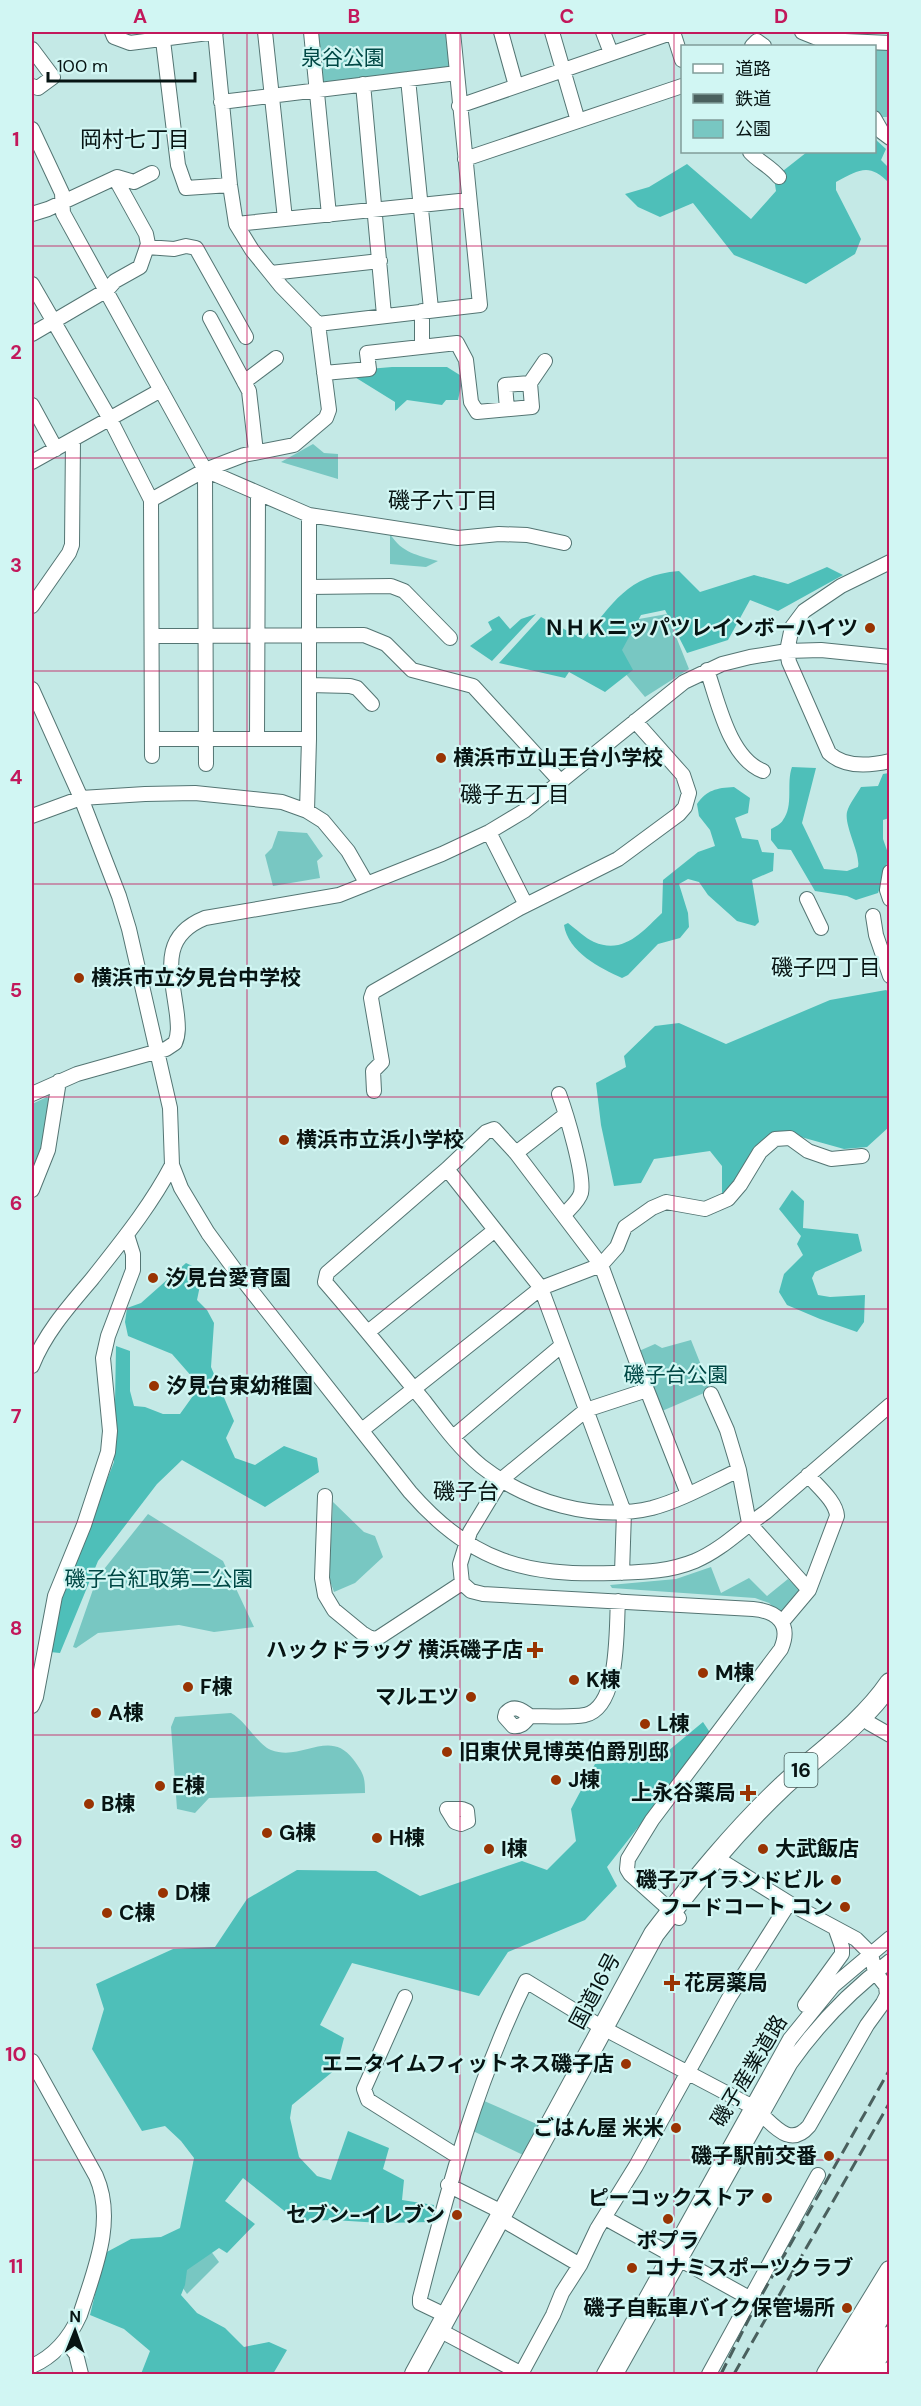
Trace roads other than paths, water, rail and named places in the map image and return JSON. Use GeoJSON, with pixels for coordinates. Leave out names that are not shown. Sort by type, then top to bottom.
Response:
{"type":"FeatureCollection","features":[{"type":"Feature","properties":{"kind":"highway","name":"国道16号"},"geometry":{"type":"LineString","coordinates":[[415,2374],[505,2218],[608,2030],[654,1934],[675,1914],[719,1860],[741,1827],[859,1718],[890,1683]]}},
{"type":"Feature","properties":{"kind":"highway","name":"国道16号"},"geometry":{"type":"LineString","coordinates":[[719,1860],[869,1723],[890,1700]]}},
{"type":"Feature","properties":{"kind":"highway"},"geometry":{"type":"LineString","coordinates":[[829,2374],[890,2271]]}},
{"type":"Feature","properties":{"kind":"highway"},"geometry":{"type":"LineString","coordinates":[[829,2374],[890,2281]]}},
{"type":"Feature","properties":{"kind":"highway"},"geometry":{"type":"LineString","coordinates":[[846,2374],[890,2299]]}},
{"type":"Feature","properties":{"kind":"highway"},"geometry":{"type":"LineString","coordinates":[[868,2374],[884,2358],[890,2307]]}},
{"type":"Feature","properties":{"kind":"highway"},"geometry":{"type":"LineString","coordinates":[[822,2374],[846,2335],[858,2324]]}},
{"type":"Feature","properties":{"kind":"highway","name":"国道16号"},"geometry":{"type":"LineString","coordinates":[[425,2374],[444,2326]]}},
{"type":"Feature","properties":{"kind":"highway"},"geometry":{"type":"LineString","coordinates":[[852,2374],[884,2358]]}},
{"type":"Feature","properties":{"kind":"street"},"geometry":{"type":"LineString","coordinates":[[112,32],[114,37],[130,43],[163,35],[215,32],[236,224],[252,250],[318,324],[329,410],[326,418],[294,445],[256,452],[205,470],[151,500]]}},
{"type":"Feature","properties":{"kind":"street"},"geometry":{"type":"LineString","coordinates":[[265,32],[285,219]]}},
{"type":"Feature","properties":{"kind":"street"},"geometry":{"type":"LineString","coordinates":[[311,32],[329,214]]}},
{"type":"Feature","properties":{"kind":"street"},"geometry":{"type":"LineString","coordinates":[[318,324],[480,305],[453,32]]}},
{"type":"Feature","properties":{"kind":"street"},"geometry":{"type":"LineString","coordinates":[[501,32],[516,86]]}},
{"type":"Feature","properties":{"kind":"street"},"geometry":{"type":"LineString","coordinates":[[552,32],[578,121]]}},
{"type":"Feature","properties":{"kind":"street"},"geometry":{"type":"LineString","coordinates":[[603,32],[611,53]]}},
{"type":"Feature","properties":{"kind":"street"},"geometry":{"type":"LineString","coordinates":[[459,106],[674,32],[681,56]]}},
{"type":"Feature","properties":{"kind":"street"},"geometry":{"type":"LineString","coordinates":[[802,32],[821,43],[890,43]]}},
{"type":"Feature","properties":{"kind":"street"},"geometry":{"type":"LineString","coordinates":[[163,35],[178,165],[186,188],[230,185]]}},
{"type":"Feature","properties":{"kind":"street"},"geometry":{"type":"LineString","coordinates":[[32,49],[53,77],[38,88],[32,86]]}},
{"type":"Feature","properties":{"kind":"street"},"geometry":{"type":"LineString","coordinates":[[221,102],[457,72]]}},
{"type":"Feature","properties":{"kind":"street"},"geometry":{"type":"LineString","coordinates":[[408,79],[427,310],[422,346]]}},
{"type":"Feature","properties":{"kind":"street"},"geometry":{"type":"LineString","coordinates":[[363,84],[384,315]]}},
{"type":"Feature","properties":{"kind":"street"},"geometry":{"type":"LineString","coordinates":[[465,159],[681,86]]}},
{"type":"Feature","properties":{"kind":"street"},"geometry":{"type":"LineString","coordinates":[[876,122],[882,132],[890,138]]}},
{"type":"Feature","properties":{"kind":"street"},"geometry":{"type":"LineString","coordinates":[[32,129],[62,193],[63,213],[205,470],[206,764]]}},
{"type":"Feature","properties":{"kind":"street"},"geometry":{"type":"LineString","coordinates":[[751,153],[770,166],[778,177]]}},
{"type":"Feature","properties":{"kind":"street"},"geometry":{"type":"LineString","coordinates":[[32,214],[62,203],[115,178],[134,182],[152,173]]}},
{"type":"Feature","properties":{"kind":"street"},"geometry":{"type":"LineString","coordinates":[[32,334],[107,290],[115,282],[140,267],[147,247],[146,234],[115,178]]}},
{"type":"Feature","properties":{"kind":"street"},"geometry":{"type":"LineString","coordinates":[[236,224],[469,200]]}},
{"type":"Feature","properties":{"kind":"street"},"geometry":{"type":"LineString","coordinates":[[147,247],[196,248],[216,288],[246,337]]}},
{"type":"Feature","properties":{"kind":"street"},"geometry":{"type":"LineString","coordinates":[[271,273],[380,261]]}},
{"type":"Feature","properties":{"kind":"street"},"geometry":{"type":"LineString","coordinates":[[32,284],[110,419],[151,500],[152,756]]}},
{"type":"Feature","properties":{"kind":"street"},"geometry":{"type":"LineString","coordinates":[[210,318],[249,391],[256,452]]}},
{"type":"Feature","properties":{"kind":"street"},"geometry":{"type":"LineString","coordinates":[[324,373],[369,369],[367,353],[457,343],[466,360],[471,402],[477,412],[532,407],[530,383],[545,361]]}},
{"type":"Feature","properties":{"kind":"street"},"geometry":{"type":"LineString","coordinates":[[244,382],[276,358]]}},
{"type":"Feature","properties":{"kind":"street"},"geometry":{"type":"LineString","coordinates":[[507,409],[505,385],[530,383]]}},
{"type":"Feature","properties":{"kind":"street"},"geometry":{"type":"LineString","coordinates":[[32,462],[161,390]]}},
{"type":"Feature","properties":{"kind":"street"},"geometry":{"type":"LineString","coordinates":[[32,405],[56,449]]}},
{"type":"Feature","properties":{"kind":"street"},"geometry":{"type":"LineString","coordinates":[[32,606],[69,553],[72,545],[73,440]]}},
{"type":"Feature","properties":{"kind":"street"},"geometry":{"type":"LineString","coordinates":[[205,470],[309,515],[458,538],[499,534],[527,535],[564,543]]}},
{"type":"Feature","properties":{"kind":"street"},"geometry":{"type":"LineString","coordinates":[[256,739],[258,493]]}},
{"type":"Feature","properties":{"kind":"street"},"geometry":{"type":"LineString","coordinates":[[307,811],[309,515]]}},
{"type":"Feature","properties":{"kind":"street"},"geometry":{"type":"LineString","coordinates":[[890,562],[841,586],[804,611],[792,627],[787,651],[791,668],[829,753],[841,761],[855,764],[890,761]]}},
{"type":"Feature","properties":{"kind":"street"},"geometry":{"type":"LineString","coordinates":[[309,587],[391,586],[404,591],[450,638]]}},
{"type":"Feature","properties":{"kind":"street"},"geometry":{"type":"LineString","coordinates":[[152,636],[363,635],[386,644],[412,670],[473,686],[560,781]]}},
{"type":"Feature","properties":{"kind":"street"},"geometry":{"type":"LineString","coordinates":[[32,1094],[59,1081],[170,1048],[178,1037],[170,956],[172,946],[184,929],[205,918],[339,895],[489,832],[524,811],[684,682],[707,670],[750,657],[787,651],[821,650],[890,657]]}},
{"type":"Feature","properties":{"kind":"street"},"geometry":{"type":"LineString","coordinates":[[707,670],[724,722],[738,749],[751,767],[763,771]]}},
{"type":"Feature","properties":{"kind":"street"},"geometry":{"type":"LineString","coordinates":[[309,685],[357,688],[372,704]]}},
{"type":"Feature","properties":{"kind":"street"},"geometry":{"type":"LineString","coordinates":[[32,689],[81,798],[126,918],[171,1108],[172,1165],[181,1188],[218,1248],[425,1509],[466,1541],[501,1560],[527,1569],[564,1574],[662,1571],[695,1561],[725,1545],[890,1405]]}},
{"type":"Feature","properties":{"kind":"street"},"geometry":{"type":"LineString","coordinates":[[374,1091],[373,1071],[382,1062],[371,998],[373,992],[526,905],[618,859],[685,807],[689,793],[683,775],[635,721]]}},
{"type":"Feature","properties":{"kind":"street"},"geometry":{"type":"LineString","coordinates":[[152,739],[309,739]]}},
{"type":"Feature","properties":{"kind":"street"},"geometry":{"type":"LineString","coordinates":[[32,816],[81,798],[195,793],[282,802],[307,811],[323,821],[348,850],[368,884]]}},
{"type":"Feature","properties":{"kind":"street"},"geometry":{"type":"LineString","coordinates":[[489,832],[526,905]]}},
{"type":"Feature","properties":{"kind":"street"},"geometry":{"type":"LineString","coordinates":[[890,872],[887,890],[890,899]]}},
{"type":"Feature","properties":{"kind":"street"},"geometry":{"type":"LineString","coordinates":[[807,899],[821,928]]}},
{"type":"Feature","properties":{"kind":"street"},"geometry":{"type":"LineString","coordinates":[[873,916],[876,935],[890,976]]}},
{"type":"Feature","properties":{"kind":"street"},"geometry":{"type":"LineString","coordinates":[[32,1190],[48,1150],[59,1081]]}},
{"type":"Feature","properties":{"kind":"street"},"geometry":{"type":"LineString","coordinates":[[559,1094],[574,1145],[582,1191],[580,1197],[564,1215]]}},
{"type":"Feature","properties":{"kind":"street"},"geometry":{"type":"LineString","coordinates":[[516,1153],[565,1115]]}},
{"type":"Feature","properties":{"kind":"street"},"geometry":{"type":"LineString","coordinates":[[688,1494],[646,1390],[601,1265],[516,1153],[497,1132],[491,1129],[327,1273],[325,1282],[453,1437],[481,1466],[533,1495],[559,1505],[624,1512],[652,1508],[688,1494],[740,1470]]}},
{"type":"Feature","properties":{"kind":"street"},"geometry":{"type":"LineString","coordinates":[[362,1430],[541,1288],[601,1265],[617,1247],[625,1227],[660,1204],[674,1203],[705,1209],[728,1199],[740,1185],[760,1152],[775,1139],[790,1138],[813,1153],[831,1159],[862,1156]]}},
{"type":"Feature","properties":{"kind":"street"},"geometry":{"type":"LineString","coordinates":[[32,1366],[55,1323],[127,1235],[155,1196],[172,1165]]}},
{"type":"Feature","properties":{"kind":"street"},"geometry":{"type":"LineString","coordinates":[[447,1169],[541,1288],[624,1512],[622,1573]]}},
{"type":"Feature","properties":{"kind":"street"},"geometry":{"type":"LineString","coordinates":[[368,1332],[495,1230]]}},
{"type":"Feature","properties":{"kind":"street"},"geometry":{"type":"LineString","coordinates":[[32,1706],[36,1697],[55,1596],[84,1525],[108,1452],[110,1431],[103,1358],[108,1336],[133,1270],[133,1254],[127,1235]]}},
{"type":"Feature","properties":{"kind":"street"},"geometry":{"type":"LineString","coordinates":[[453,1437],[561,1346]]}},
{"type":"Feature","properties":{"kind":"street"},"geometry":{"type":"LineString","coordinates":[[646,1390],[586,1410],[502,1479],[466,1541],[460,1564],[462,1583],[471,1591],[483,1594],[759,1609],[774,1614],[782,1622],[785,1636],[781,1649],[652,1820],[628,1859],[627,1869],[630,1874],[675,1914]]}},
{"type":"Feature","properties":{"kind":"street"},"geometry":{"type":"LineString","coordinates":[[711,1394],[727,1430],[740,1470],[749,1523],[809,1590]]}},
{"type":"Feature","properties":{"kind":"street"},"geometry":{"type":"LineString","coordinates":[[782,1622],[809,1590],[837,1512],[808,1475]]}},
{"type":"Feature","properties":{"kind":"street"},"geometry":{"type":"LineString","coordinates":[[325,1496],[322,1578],[325,1595],[334,1610],[367,1637],[378,1638],[462,1583]]}},
{"type":"Feature","properties":{"kind":"street"},"geometry":{"type":"LineString","coordinates":[[530,1716],[585,1715],[594,1712],[604,1701],[612,1680],[618,1601]]}},
{"type":"Feature","properties":{"kind":"street"},"geometry":{"type":"LineString","coordinates":[[869,1723],[890,1735]]}},
{"type":"Feature","properties":{"kind":"street"},"geometry":{"type":"LineString","coordinates":[[719,1860],[789,1903],[856,1939],[871,1954],[875,1972],[886,1986],[887,1995],[883,2003],[867,2025],[809,2126],[802,2134],[750,2134]]}},
{"type":"Feature","properties":{"kind":"street"},"geometry":{"type":"LineString","coordinates":[[788,2135],[768,2124],[756,2109],[686,2073],[608,2030],[526,1981],[502,2031],[457,2156],[420,2303],[444,2326],[521,2374],[597,2229],[605,2218],[686,2073],[743,1974],[789,1903]]}},
{"type":"Feature","properties":{"kind":"street"},"geometry":{"type":"LineString","coordinates":[[790,2039],[804,2007],[842,1954],[836,1929]]}},
{"type":"Feature","properties":{"kind":"street","name":"磯子産業道路"},"geometry":{"type":"LineString","coordinates":[[616,2374],[675,2257],[756,2109],[790,2039],[833,1986],[890,1938]]}},
{"type":"Feature","properties":{"kind":"street","name":"磯子産業道路"},"geometry":{"type":"LineString","coordinates":[[604,2374],[750,2134],[756,2109],[811,2034],[875,1972],[890,1961]]}},
{"type":"Feature","properties":{"kind":"street"},"geometry":{"type":"LineString","coordinates":[[405,1997],[364,2089],[365,2094],[368,2100],[457,2156]]}},
{"type":"Feature","properties":{"kind":"street"},"geometry":{"type":"LineString","coordinates":[[32,2061],[90,2164],[101,2186],[105,2203],[105,2230],[80,2315],[66,2341],[50,2355],[32,2366]]}},
{"type":"Feature","properties":{"kind":"street"},"geometry":{"type":"LineString","coordinates":[[710,2374],[818,2175]]}},
{"type":"Feature","properties":{"kind":"street"},"geometry":{"type":"LineString","coordinates":[[448,2185],[580,2265]]}},
{"type":"Feature","properties":{"kind":"street"},"geometry":{"type":"LineString","coordinates":[[605,2218],[751,2299]]}},
{"type":"Feature","properties":{"kind":"street"},"geometry":{"type":"LineString","coordinates":[[66,2341],[76,2354],[81,2374]]}},
{"type":"Feature","properties":{"kind":"railway"},"geometry":{"type":"LineString","coordinates":[[721,2374],[756,2305],[890,2069]]}},
{"type":"Feature","properties":{"kind":"railway"},"geometry":{"type":"LineString","coordinates":[[734,2374],[890,2102]]}},
{"type":"Feature","properties":{"kind":"place","name":"ＮＨＫニッパツレインボーハイツ"},"geometry":{"type":"Point","coordinates":[870,628]}},
{"type":"Feature","properties":{"kind":"place","name":"横浜市立山王台小学校"},"geometry":{"type":"Point","coordinates":[441,758]}},
{"type":"Feature","properties":{"kind":"place","name":"横浜市立汐見台中学校"},"geometry":{"type":"Point","coordinates":[79,978]}},
{"type":"Feature","properties":{"kind":"place","name":"横浜市立浜小学校"},"geometry":{"type":"Point","coordinates":[284,1140]}},
{"type":"Feature","properties":{"kind":"place","name":"汐見台愛育園"},"geometry":{"type":"Point","coordinates":[153,1278]}},
{"type":"Feature","properties":{"kind":"place","name":"汐見台東幼稚園"},"geometry":{"type":"Point","coordinates":[154,1386]}},
{"type":"Feature","properties":{"kind":"place","name":"ハックドラッグ 横浜磯子店"},"geometry":{"type":"Point","coordinates":[535,1650]}},
{"type":"Feature","properties":{"kind":"place","name":"M棟"},"geometry":{"type":"Point","coordinates":[703,1673]}},
{"type":"Feature","properties":{"kind":"place","name":"K棟"},"geometry":{"type":"Point","coordinates":[574,1680]}},
{"type":"Feature","properties":{"kind":"place","name":"F棟"},"geometry":{"type":"Point","coordinates":[188,1687]}},
{"type":"Feature","properties":{"kind":"place","name":"マルエツ"},"geometry":{"type":"Point","coordinates":[471,1697]}},
{"type":"Feature","properties":{"kind":"place","name":"A棟"},"geometry":{"type":"Point","coordinates":[96,1713]}},
{"type":"Feature","properties":{"kind":"place","name":"L棟"},"geometry":{"type":"Point","coordinates":[645,1724]}},
{"type":"Feature","properties":{"kind":"place","name":"旧東伏見博英伯爵別邸"},"geometry":{"type":"Point","coordinates":[447,1752]}},
{"type":"Feature","properties":{"kind":"place","name":"J棟"},"geometry":{"type":"Point","coordinates":[556,1780]}},
{"type":"Feature","properties":{"kind":"place","name":"E棟"},"geometry":{"type":"Point","coordinates":[160,1786]}},
{"type":"Feature","properties":{"kind":"place","name":"上永谷薬局"},"geometry":{"type":"Point","coordinates":[748,1793]}},
{"type":"Feature","properties":{"kind":"place","name":"B棟"},"geometry":{"type":"Point","coordinates":[89,1804]}},
{"type":"Feature","properties":{"kind":"place","name":"G棟"},"geometry":{"type":"Point","coordinates":[267,1833]}},
{"type":"Feature","properties":{"kind":"place","name":"H棟"},"geometry":{"type":"Point","coordinates":[377,1838]}},
{"type":"Feature","properties":{"kind":"place","name":"I棟"},"geometry":{"type":"Point","coordinates":[489,1849]}},
{"type":"Feature","properties":{"kind":"place","name":"大武飯店"},"geometry":{"type":"Point","coordinates":[763,1849]}},
{"type":"Feature","properties":{"kind":"place","name":"磯子アイランドビル"},"geometry":{"type":"Point","coordinates":[836,1880]}},
{"type":"Feature","properties":{"kind":"place","name":"D棟"},"geometry":{"type":"Point","coordinates":[163,1893]}},
{"type":"Feature","properties":{"kind":"place","name":"フードコート コン"},"geometry":{"type":"Point","coordinates":[845,1907]}},
{"type":"Feature","properties":{"kind":"place","name":"C棟"},"geometry":{"type":"Point","coordinates":[107,1913]}},
{"type":"Feature","properties":{"kind":"place","name":"花房薬局"},"geometry":{"type":"Point","coordinates":[672,1983]}},
{"type":"Feature","properties":{"kind":"place","name":"エニタイムフィットネス磯子店"},"geometry":{"type":"Point","coordinates":[626,2064]}},
{"type":"Feature","properties":{"kind":"place","name":"ごはん屋 米米"},"geometry":{"type":"Point","coordinates":[676,2128]}},
{"type":"Feature","properties":{"kind":"place","name":"磯子駅前交番"},"geometry":{"type":"Point","coordinates":[829,2156]}},
{"type":"Feature","properties":{"kind":"place","name":"ピーコックストア"},"geometry":{"type":"Point","coordinates":[767,2198]}},
{"type":"Feature","properties":{"kind":"place","name":"セブン-イレブン"},"geometry":{"type":"Point","coordinates":[457,2215]}},
{"type":"Feature","properties":{"kind":"place","name":"ポプラ"},"geometry":{"type":"Point","coordinates":[668,2219]}},
{"type":"Feature","properties":{"kind":"place","name":"コナミスポーツクラブ"},"geometry":{"type":"Point","coordinates":[632,2268]}},
{"type":"Feature","properties":{"kind":"place","name":"磯子自転車バイク保管場所"},"geometry":{"type":"Point","coordinates":[847,2308]}},
{"type":"Feature","properties":{"kind":"district","name":"岡村七丁目"},"geometry":{"type":"Point","coordinates":[135,139]}},
{"type":"Feature","properties":{"kind":"district","name":"磯子六丁目"},"geometry":{"type":"Point","coordinates":[443,500]}},
{"type":"Feature","properties":{"kind":"district","name":"磯子五丁目"},"geometry":{"type":"Point","coordinates":[515,794]}},
{"type":"Feature","properties":{"kind":"district","name":"磯子四丁目"},"geometry":{"type":"Point","coordinates":[826,967]}},
{"type":"Feature","properties":{"kind":"district","name":"磯子台"},"geometry":{"type":"Point","coordinates":[466,1491]}},
{"type":"Feature","properties":{"kind":"park label","name":"泉谷公園"},"geometry":{"type":"Point","coordinates":[343,58]}},
{"type":"Feature","properties":{"kind":"park label","name":"磯子台公園"},"geometry":{"type":"Point","coordinates":[676,1375]}},
{"type":"Feature","properties":{"kind":"park label","name":"磯子台紅取第二公園"},"geometry":{"type":"Point","coordinates":[159,1579]}}]}
